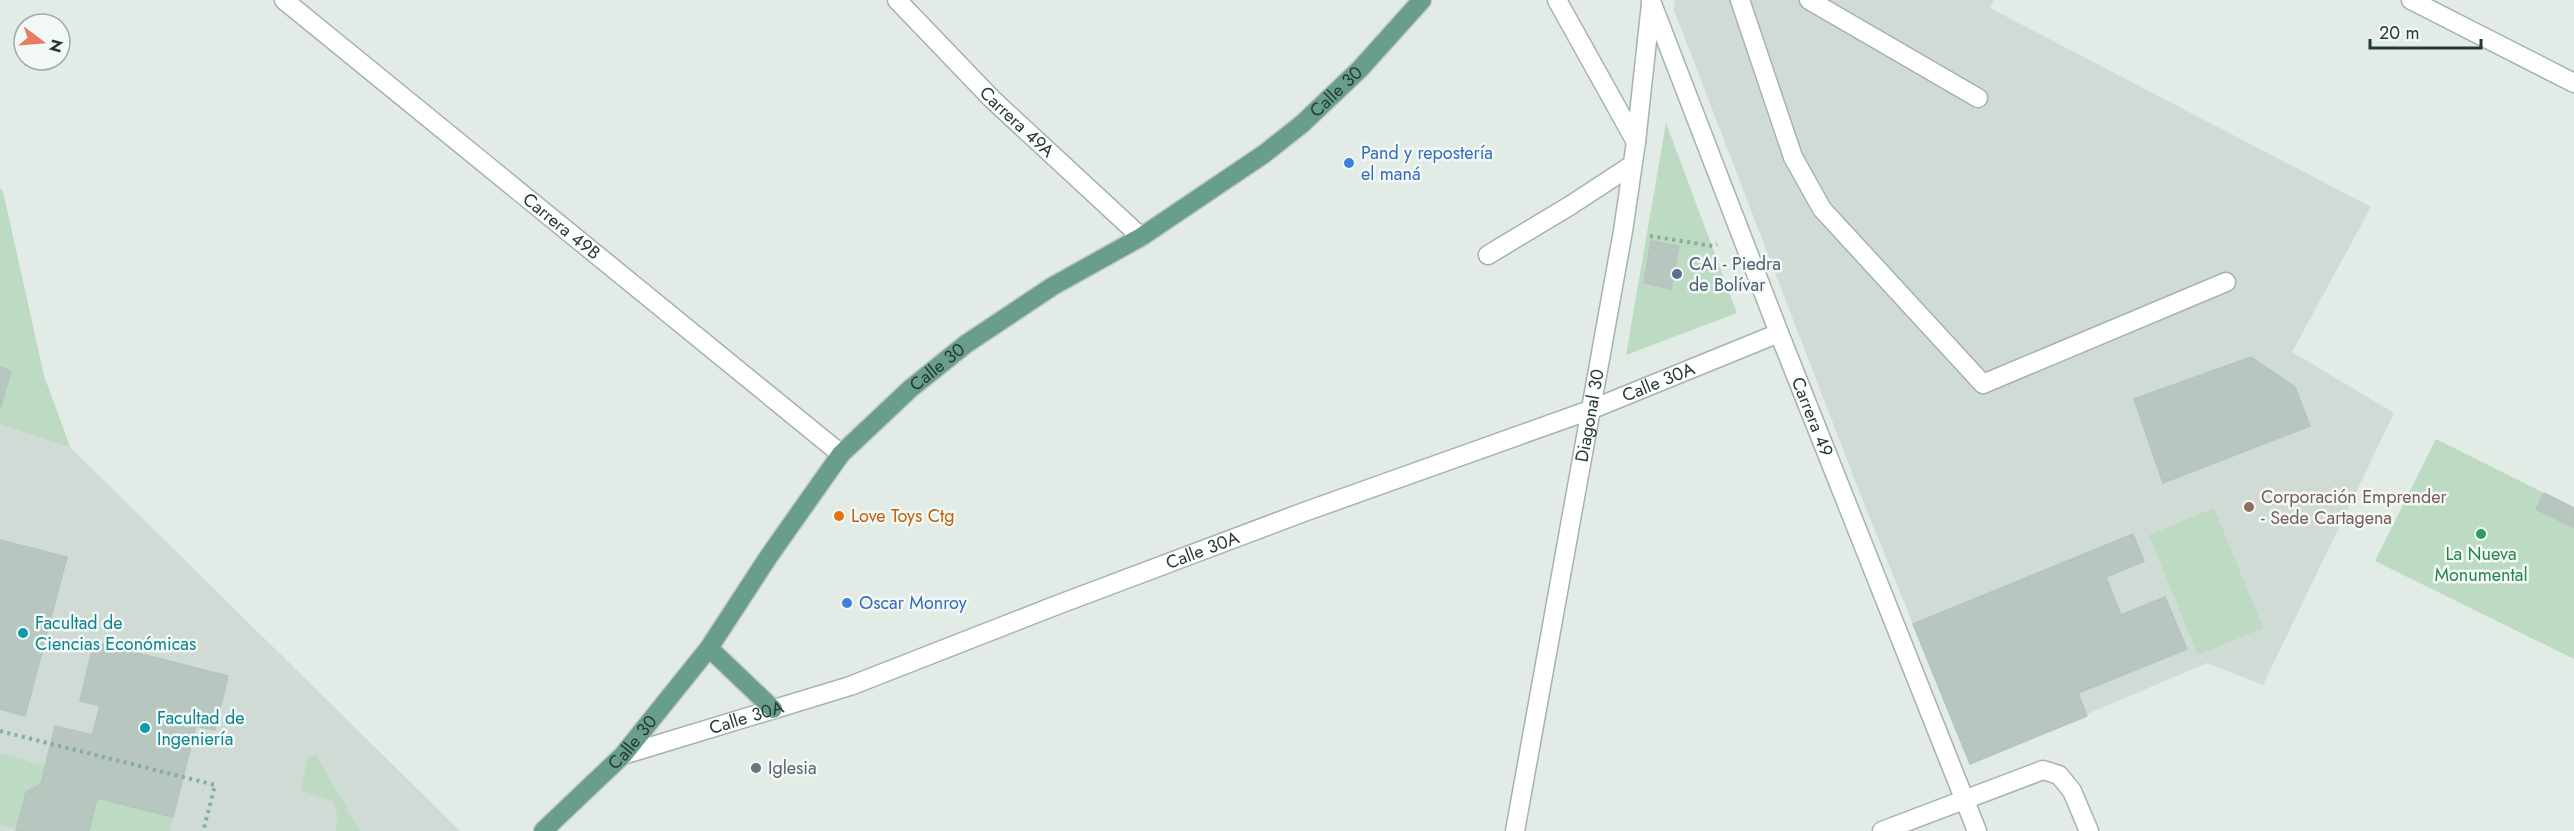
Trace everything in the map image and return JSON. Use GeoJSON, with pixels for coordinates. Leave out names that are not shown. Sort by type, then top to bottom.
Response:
{"type":"FeatureCollection","features":[{"type":"Feature","properties":{"kind":"main road","name":"Calle 30"},"geometry":{"type":"LineString","coordinates":[[543,831],[623,755],[710,648],[769,556],[841,454],[910,389],[966,345],[1053,286],[1141,237],[1264,154],[1302,124],[1360,69],[1422,0]]}},
{"type":"Feature","properties":{"kind":"main road"},"geometry":{"type":"LineString","coordinates":[[710,648],[773,709]]}},
{"type":"Feature","properties":{"kind":"street","name":"Carrera 49B"},"geometry":{"type":"LineString","coordinates":[[284,0],[841,454]]}},
{"type":"Feature","properties":{"kind":"street","name":"Carrera 49A"},"geometry":{"type":"LineString","coordinates":[[897,0],[1008,114],[1141,237]]}},
{"type":"Feature","properties":{"kind":"street"},"geometry":{"type":"LineString","coordinates":[[1557,0],[1636,142]]}},
{"type":"Feature","properties":{"kind":"street"},"geometry":{"type":"LineString","coordinates":[[1740,0],[1794,157],[1822,209],[1983,384],[2226,282]]}},
{"type":"Feature","properties":{"kind":"street"},"geometry":{"type":"LineString","coordinates":[[1809,0],[1978,98]]}},
{"type":"Feature","properties":{"kind":"street"},"geometry":{"type":"LineString","coordinates":[[2411,0],[2574,83]]}},
{"type":"Feature","properties":{"kind":"street","name":"Diagonal 30"},"geometry":{"type":"LineString","coordinates":[[1515,831],[1621,242],[1636,142],[1651,1]]}},
{"type":"Feature","properties":{"kind":"street","name":"Carrera 49"},"geometry":{"type":"LineString","coordinates":[[1651,1],[1779,333],[1977,831]]}},
{"type":"Feature","properties":{"kind":"street"},"geometry":{"type":"LineString","coordinates":[[1488,255],[1571,206],[1632,165]]}},
{"type":"Feature","properties":{"kind":"street","name":"Calle 30A"},"geometry":{"type":"LineString","coordinates":[[623,755],[850,686],[1304,512],[1590,410],[1779,333]]}},
{"type":"Feature","properties":{"kind":"street"},"geometry":{"type":"LineString","coordinates":[[1882,831],[2043,770],[2059,775],[2072,791],[2089,831]]}},
{"type":"Feature","properties":{"kind":"path"},"geometry":{"type":"LineString","coordinates":[[1647,235],[1713,246]]}},
{"type":"Feature","properties":{"kind":"path"},"geometry":{"type":"LineString","coordinates":[[0,731],[215,785],[204,828],[206,831]]}},
{"type":"Feature","properties":{"kind":"shaded area"},"geometry":{"type":"Polygon","coordinates":[[[1675,0],[1994,0],[1990,8],[2371,207],[2292,352],[2394,413],[2263,685],[2207,663],[1970,764],[1861,496],[1674,10],[1675,0]]]}},
{"type":"Feature","properties":{"kind":"shaded area"},"geometry":{"type":"Polygon","coordinates":[[[0,188],[3,192],[44,376],[70,447],[460,831],[0,831],[0,188]]]}},
{"type":"Feature","properties":{"kind":"green space"},"geometry":{"type":"Polygon","coordinates":[[[1666,123],[1737,313],[1626,355],[1666,123]]]}},
{"type":"Feature","properties":{"kind":"green space"},"geometry":{"type":"Polygon","coordinates":[[[0,188],[3,192],[44,376],[70,447],[0,424],[0,409],[11,371],[0,367],[0,188]]]}},
{"type":"Feature","properties":{"kind":"green space","name":"La Nueva Monumental"},"geometry":{"type":"Polygon","coordinates":[[[2436,439],[2574,508],[2574,659],[2375,561],[2436,439]]]}},
{"type":"Feature","properties":{"kind":"green space"},"geometry":{"type":"Polygon","coordinates":[[[2214,508],[2263,628],[2198,655],[2149,535],[2214,508]]]}},
{"type":"Feature","properties":{"kind":"green space"},"geometry":{"type":"Polygon","coordinates":[[[0,753],[46,766],[41,784],[26,792],[16,829],[0,824],[0,753]]]}},
{"type":"Feature","properties":{"kind":"green space"},"geometry":{"type":"Polygon","coordinates":[[[316,755],[360,831],[336,831],[338,817],[333,801],[300,790],[308,758],[316,755]]]}},
{"type":"Feature","properties":{"kind":"green space"},"geometry":{"type":"Polygon","coordinates":[[[97,798],[173,817],[169,831],[89,831],[97,798]]]}},
{"type":"Feature","properties":{"kind":"building"},"geometry":{"type":"Polygon","coordinates":[[[1651,241],[1679,246],[1671,289],[1644,283],[1651,241]]]}},
{"type":"Feature","properties":{"kind":"building"},"geometry":{"type":"Polygon","coordinates":[[[2251,357],[2295,387],[2310,426],[2163,483],[2134,399],[2251,357]]]}},
{"type":"Feature","properties":{"kind":"building"},"geometry":{"type":"Polygon","coordinates":[[[0,367],[11,371],[0,409],[0,367]]]}},
{"type":"Feature","properties":{"kind":"building"},"geometry":{"type":"Polygon","coordinates":[[[2544,493],[2574,508],[2574,528],[2536,509],[2544,493]]]}},
{"type":"Feature","properties":{"kind":"building"},"geometry":{"type":"Polygon","coordinates":[[[2133,534],[2144,561],[2106,577],[2121,615],[2165,597],[2187,649],[2078,693],[2087,716],[1970,764],[1913,624],[2133,534]]]}},
{"type":"Feature","properties":{"kind":"building","name":"Facultad de Ciencias Económicas"},"geometry":{"type":"Polygon","coordinates":[[[0,540],[67,557],[25,716],[0,709],[0,540]]]}},
{"type":"Feature","properties":{"kind":"building","name":"Facultad de Ingeniería"},"geometry":{"type":"Polygon","coordinates":[[[94,642],[228,676],[215,730],[196,726],[173,817],[41,784],[55,726],[92,735],[100,706],[80,701],[94,642]]]}},
{"type":"Feature","properties":{"kind":"building"},"geometry":{"type":"Polygon","coordinates":[[[41,784],[97,798],[89,831],[16,831],[26,792],[41,784]]]}},
{"type":"Feature","properties":{"kind":"place","name":"Pand y repostería el maná"},"geometry":{"type":"Point","coordinates":[1349,163]}},
{"type":"Feature","properties":{"kind":"place","name":"CAI - Piedra de Bolívar"},"geometry":{"type":"Point","coordinates":[1677,274]}},
{"type":"Feature","properties":{"kind":"place","name":"Corporación Emprender - Sede Cartagena"},"geometry":{"type":"Point","coordinates":[2249,507]}},
{"type":"Feature","properties":{"kind":"place","name":"Love Toys Ctg"},"geometry":{"type":"Point","coordinates":[839,516]}},
{"type":"Feature","properties":{"kind":"place","name":"La Nueva Monumental"},"geometry":{"type":"Point","coordinates":[2481,534]}},
{"type":"Feature","properties":{"kind":"place","name":"Oscar Monroy"},"geometry":{"type":"Point","coordinates":[847,603]}},
{"type":"Feature","properties":{"kind":"place","name":"Facultad de Ciencias Económicas"},"geometry":{"type":"Point","coordinates":[23,633]}},
{"type":"Feature","properties":{"kind":"place","name":"Facultad de Ingeniería"},"geometry":{"type":"Point","coordinates":[145,728]}},
{"type":"Feature","properties":{"kind":"place","name":"Iglesia"},"geometry":{"type":"Point","coordinates":[756,768]}}]}
